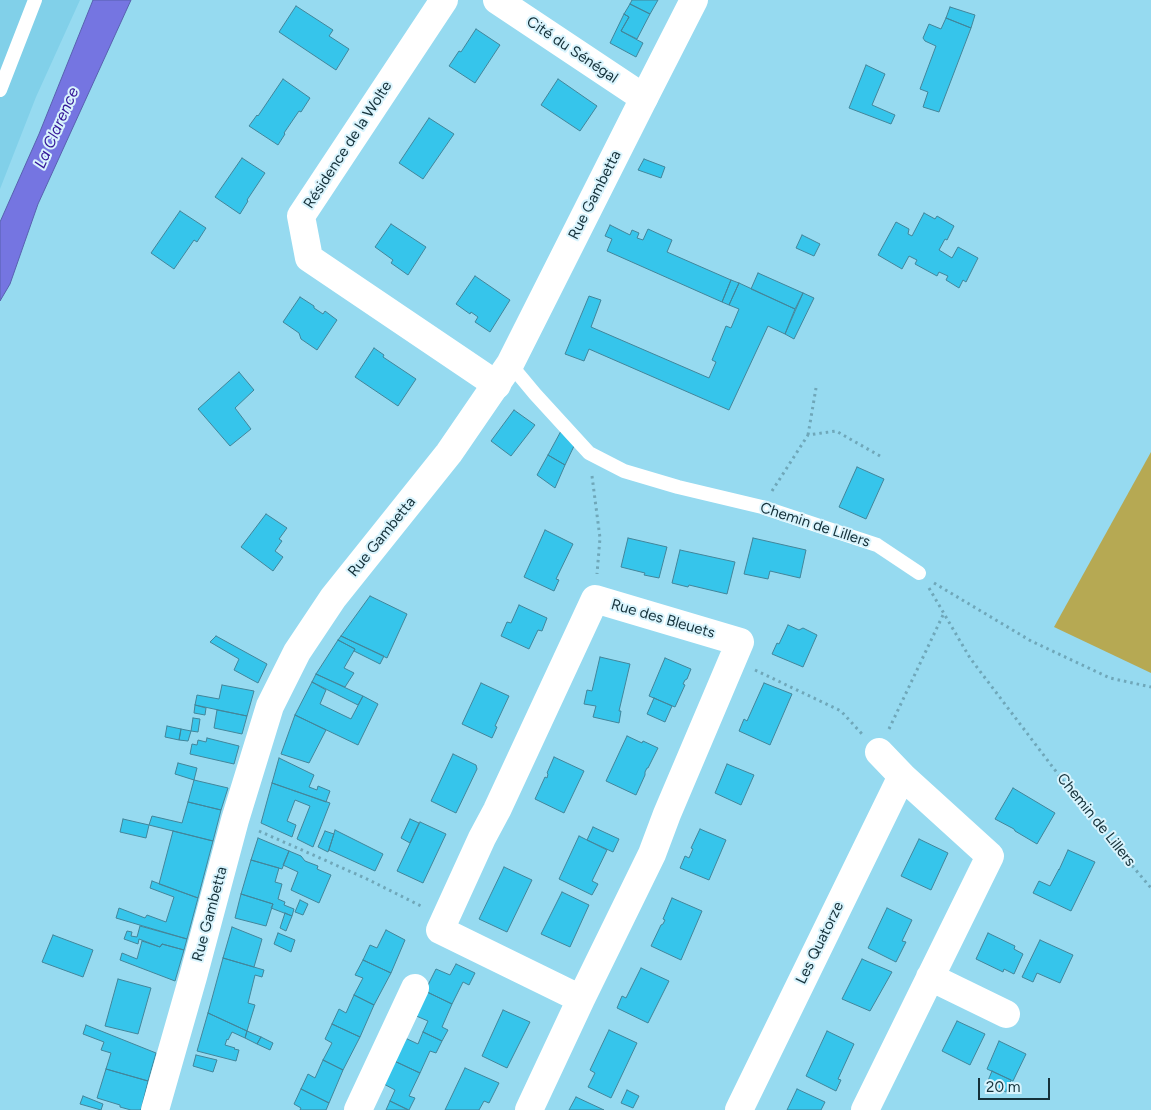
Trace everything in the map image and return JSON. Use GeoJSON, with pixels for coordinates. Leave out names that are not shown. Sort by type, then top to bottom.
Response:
{"type":"FeatureCollection","features":[{"type":"Feature","properties":{"kind":"street","name":"Résidence de la Wolte"},"geometry":{"type":"LineString","coordinates":[[444,0],[301,216],[309,258],[504,374]]}},
{"type":"Feature","properties":{"kind":"street","name":"Rue Gambetta"},"geometry":{"type":"LineString","coordinates":[[155,1110],[270,706],[297,652],[333,598],[449,453],[504,374],[694,0]]}},
{"type":"Feature","properties":{"kind":"street","name":"Cité du Sénégal"},"geometry":{"type":"LineString","coordinates":[[500,1],[644,98]]}},
{"type":"Feature","properties":{"kind":"street","name":"Rue des Bleuets"},"geometry":{"type":"LineString","coordinates":[[445,918],[596,599],[740,642],[652,854],[529,1110]]}},
{"type":"Feature","properties":{"kind":"street"},"geometry":{"type":"LineString","coordinates":[[865,1110],[990,856],[902,776],[879,752]]}},
{"type":"Feature","properties":{"kind":"street","name":"Les Quatorze"},"geometry":{"type":"LineString","coordinates":[[739,1110],[902,776]]}},
{"type":"Feature","properties":{"kind":"street"},"geometry":{"type":"LineString","coordinates":[[445,918],[440,930],[581,999]]}},
{"type":"Feature","properties":{"kind":"street"},"geometry":{"type":"LineString","coordinates":[[930,977],[1006,1014]]}},
{"type":"Feature","properties":{"kind":"street"},"geometry":{"type":"LineString","coordinates":[[358,1110],[415,988]]}},
{"type":"Feature","properties":{"kind":"lane"},"geometry":{"type":"LineString","coordinates":[[0,90],[35,0]]}},
{"type":"Feature","properties":{"kind":"lane","name":"Chemin de Lillers"},"geometry":{"type":"LineString","coordinates":[[504,374],[535,394],[590,453],[624,471],[762,508],[877,545],[919,573]]}},
{"type":"Feature","properties":{"kind":"path"},"geometry":{"type":"LineString","coordinates":[[762,508],[808,435],[816,388]]}},
{"type":"Feature","properties":{"kind":"path"},"geometry":{"type":"LineString","coordinates":[[808,435],[836,431],[880,456]]}},
{"type":"Feature","properties":{"kind":"path"},"geometry":{"type":"LineString","coordinates":[[590,453],[600,538],[596,599]]}},
{"type":"Feature","properties":{"kind":"path"},"geometry":{"type":"LineString","coordinates":[[919,573],[1031,642],[1110,678],[1151,687]]}},
{"type":"Feature","properties":{"kind":"path","name":"Chemin de Lillers"},"geometry":{"type":"LineString","coordinates":[[919,573],[970,658],[1086,810],[1151,888]]}},
{"type":"Feature","properties":{"kind":"path"},"geometry":{"type":"LineString","coordinates":[[732,659],[841,711],[879,752],[944,615]]}},
{"type":"Feature","properties":{"kind":"path"},"geometry":{"type":"LineString","coordinates":[[236,820],[365,878],[445,918]]}},
{"type":"Feature","properties":{"kind":"shaded area"},"geometry":{"type":"Polygon","coordinates":[[[0,0],[80,0],[36,97],[0,189],[0,0]]]}},
{"type":"Feature","properties":{"kind":"shaded area"},"geometry":{"type":"Polygon","coordinates":[[[1151,452],[1151,673],[1054,627],[1151,452]]]}},
{"type":"Feature","properties":{"kind":"water","name":"La Clarence"},"geometry":{"type":"Polygon","coordinates":[[[93,0],[131,0],[38,204],[10,284],[0,301],[0,222],[39,134],[93,0]]]}},
{"type":"Feature","properties":{"kind":"building"},"geometry":{"type":"Polygon","coordinates":[[[632,0],[658,0],[650,14],[630,4],[632,0]]]}},
{"type":"Feature","properties":{"kind":"building"},"geometry":{"type":"Polygon","coordinates":[[[630,4],[650,14],[637,39],[621,31],[629,17],[624,14],[630,4]]]}},
{"type":"Feature","properties":{"kind":"building"},"geometry":{"type":"Polygon","coordinates":[[[296,6],[333,30],[329,36],[349,49],[336,70],[279,32],[296,6]]]}},
{"type":"Feature","properties":{"kind":"building"},"geometry":{"type":"Polygon","coordinates":[[[950,7],[975,15],[971,28],[946,18],[950,7]]]}},
{"type":"Feature","properties":{"kind":"building"},"geometry":{"type":"Polygon","coordinates":[[[624,14],[629,17],[621,31],[643,43],[636,57],[610,43],[624,14]]]}},
{"type":"Feature","properties":{"kind":"building"},"geometry":{"type":"Polygon","coordinates":[[[946,18],[971,28],[939,112],[923,107],[928,92],[920,89],[936,46],[925,41],[923,38],[929,24],[941,29],[946,18]]]}},
{"type":"Feature","properties":{"kind":"building"},"geometry":{"type":"Polygon","coordinates":[[[476,29],[500,45],[475,83],[449,66],[476,29]]]}},
{"type":"Feature","properties":{"kind":"building"},"geometry":{"type":"Polygon","coordinates":[[[866,65],[885,74],[872,105],[895,115],[891,124],[849,108],[866,65]]]}},
{"type":"Feature","properties":{"kind":"building"},"geometry":{"type":"Polygon","coordinates":[[[283,79],[310,98],[284,133],[278,145],[249,126],[283,79]]]}},
{"type":"Feature","properties":{"kind":"building"},"geometry":{"type":"Polygon","coordinates":[[[558,79],[597,106],[580,131],[541,105],[558,79]]]}},
{"type":"Feature","properties":{"kind":"building"},"geometry":{"type":"Polygon","coordinates":[[[429,118],[454,134],[423,179],[399,163],[429,118]]]}},
{"type":"Feature","properties":{"kind":"building"},"geometry":{"type":"Polygon","coordinates":[[[242,158],[265,173],[240,214],[215,197],[242,158]]]}},
{"type":"Feature","properties":{"kind":"building"},"geometry":{"type":"Polygon","coordinates":[[[644,159],[665,167],[661,178],[638,170],[644,159]]]}},
{"type":"Feature","properties":{"kind":"building"},"geometry":{"type":"Polygon","coordinates":[[[180,211],[206,228],[197,242],[194,240],[174,269],[151,253],[180,211]]]}},
{"type":"Feature","properties":{"kind":"building"},"geometry":{"type":"Polygon","coordinates":[[[924,213],[935,219],[937,216],[954,226],[939,250],[952,258],[958,247],[978,258],[966,282],[963,280],[959,288],[946,280],[948,276],[939,272],[937,276],[915,264],[917,260],[909,256],[902,269],[878,255],[896,222],[909,229],[908,234],[912,236],[924,213]]]}},
{"type":"Feature","properties":{"kind":"building"},"geometry":{"type":"Polygon","coordinates":[[[391,224],[426,247],[408,275],[391,263],[393,260],[375,247],[391,224]]]}},
{"type":"Feature","properties":{"kind":"building"},"geometry":{"type":"Polygon","coordinates":[[[610,225],[630,235],[632,230],[639,233],[637,238],[643,240],[648,229],[672,240],[667,252],[731,280],[722,302],[607,251],[612,239],[605,236],[610,225]]]}},
{"type":"Feature","properties":{"kind":"building"},"geometry":{"type":"Polygon","coordinates":[[[802,235],[820,244],[814,256],[796,248],[802,235]]]}},
{"type":"Feature","properties":{"kind":"building"},"geometry":{"type":"Polygon","coordinates":[[[758,273],[803,293],[795,309],[751,289],[758,273]]]}},
{"type":"Feature","properties":{"kind":"building"},"geometry":{"type":"Polygon","coordinates":[[[475,276],[510,300],[490,332],[475,322],[478,317],[456,304],[475,276]]]}},
{"type":"Feature","properties":{"kind":"building"},"geometry":{"type":"Polygon","coordinates":[[[731,280],[739,283],[729,305],[722,302],[731,280]]]}},
{"type":"Feature","properties":{"kind":"building"},"geometry":{"type":"Polygon","coordinates":[[[739,283],[795,309],[785,334],[768,326],[729,410],[589,349],[584,361],[565,354],[589,296],[601,300],[591,327],[709,378],[716,362],[712,360],[726,326],[731,328],[739,309],[729,305],[739,283]]]}},
{"type":"Feature","properties":{"kind":"building"},"geometry":{"type":"Polygon","coordinates":[[[803,293],[814,298],[794,339],[785,334],[803,293]]]}},
{"type":"Feature","properties":{"kind":"building"},"geometry":{"type":"Polygon","coordinates":[[[300,297],[323,314],[325,311],[337,320],[317,350],[301,339],[299,333],[283,322],[300,297]]]}},
{"type":"Feature","properties":{"kind":"building"},"geometry":{"type":"Polygon","coordinates":[[[374,348],[384,355],[383,357],[416,379],[398,406],[355,377],[374,348]]]}},
{"type":"Feature","properties":{"kind":"building"},"geometry":{"type":"Polygon","coordinates":[[[239,372],[254,390],[235,408],[251,429],[230,446],[198,409],[239,372]]]}},
{"type":"Feature","properties":{"kind":"building"},"geometry":{"type":"Polygon","coordinates":[[[514,410],[535,425],[511,456],[491,441],[514,410]]]}},
{"type":"Feature","properties":{"kind":"building"},"geometry":{"type":"Polygon","coordinates":[[[561,431],[574,446],[565,465],[548,455],[561,431]]]}},
{"type":"Feature","properties":{"kind":"building"},"geometry":{"type":"Polygon","coordinates":[[[548,455],[565,465],[555,488],[537,475],[548,455]]]}},
{"type":"Feature","properties":{"kind":"building"},"geometry":{"type":"Polygon","coordinates":[[[857,467],[884,479],[866,519],[839,507],[857,467]]]}},
{"type":"Feature","properties":{"kind":"building"},"geometry":{"type":"Polygon","coordinates":[[[266,514],[287,528],[279,539],[282,541],[275,551],[283,557],[273,571],[241,547],[266,514]]]}},
{"type":"Feature","properties":{"kind":"building"},"geometry":{"type":"Polygon","coordinates":[[[545,530],[573,544],[556,579],[559,580],[554,591],[524,577],[545,530]]]}},
{"type":"Feature","properties":{"kind":"building"},"geometry":{"type":"Polygon","coordinates":[[[628,538],[667,547],[659,578],[621,567],[628,538]]]}},
{"type":"Feature","properties":{"kind":"building"},"geometry":{"type":"Polygon","coordinates":[[[753,538],[806,550],[800,578],[770,571],[768,579],[744,574],[753,538]]]}},
{"type":"Feature","properties":{"kind":"building"},"geometry":{"type":"Polygon","coordinates":[[[680,550],[735,562],[727,594],[672,583],[680,550]]]}},
{"type":"Feature","properties":{"kind":"building"},"geometry":{"type":"Polygon","coordinates":[[[370,596],[407,614],[387,658],[341,636],[370,596]]]}},
{"type":"Feature","properties":{"kind":"building"},"geometry":{"type":"Polygon","coordinates":[[[519,605],[547,618],[542,631],[538,630],[529,649],[501,636],[507,622],[511,623],[519,605]]]}},
{"type":"Feature","properties":{"kind":"building"},"geometry":{"type":"Polygon","coordinates":[[[788,625],[799,630],[803,628],[817,635],[803,667],[772,654],[788,625]]]}},
{"type":"Feature","properties":{"kind":"building"},"geometry":{"type":"Polygon","coordinates":[[[216,636],[267,664],[258,683],[234,670],[239,659],[210,642],[216,636]]]}},
{"type":"Feature","properties":{"kind":"building"},"geometry":{"type":"Polygon","coordinates":[[[341,636],[384,656],[380,664],[354,651],[355,649],[338,640],[341,636]]]}},
{"type":"Feature","properties":{"kind":"building"},"geometry":{"type":"Polygon","coordinates":[[[338,640],[355,649],[344,668],[354,673],[345,687],[316,674],[338,640]]]}},
{"type":"Feature","properties":{"kind":"building"},"geometry":{"type":"Polygon","coordinates":[[[600,657],[630,664],[619,711],[621,711],[619,723],[593,717],[596,706],[584,704],[587,690],[592,691],[600,657]]]}},
{"type":"Feature","properties":{"kind":"building"},"geometry":{"type":"Polygon","coordinates":[[[665,658],[691,669],[683,684],[685,685],[675,707],[649,696],[665,658]]]}},
{"type":"Feature","properties":{"kind":"building"},"geometry":{"type":"Polygon","coordinates":[[[316,674],[363,696],[358,705],[312,682],[316,674]]]}},
{"type":"Feature","properties":{"kind":"building"},"geometry":{"type":"Polygon","coordinates":[[[312,682],[326,690],[320,704],[351,719],[363,696],[378,704],[358,745],[295,715],[312,682]]]}},
{"type":"Feature","properties":{"kind":"building"},"geometry":{"type":"Polygon","coordinates":[[[481,683],[509,696],[495,726],[497,727],[492,738],[462,724],[481,683]]]}},
{"type":"Feature","properties":{"kind":"building"},"geometry":{"type":"Polygon","coordinates":[[[764,683],[792,694],[770,745],[739,731],[744,719],[747,721],[764,683]]]}},
{"type":"Feature","properties":{"kind":"building"},"geometry":{"type":"Polygon","coordinates":[[[222,685],[254,691],[247,716],[195,705],[197,695],[219,699],[222,685]]]}},
{"type":"Feature","properties":{"kind":"building"},"geometry":{"type":"Polygon","coordinates":[[[654,698],[672,706],[665,722],[647,714],[654,698]]]}},
{"type":"Feature","properties":{"kind":"building"},"geometry":{"type":"Polygon","coordinates":[[[195,705],[206,708],[205,715],[194,713],[195,705]]]}},
{"type":"Feature","properties":{"kind":"building"},"geometry":{"type":"Polygon","coordinates":[[[217,710],[247,716],[242,734],[214,728],[217,710]]]}},
{"type":"Feature","properties":{"kind":"building"},"geometry":{"type":"Polygon","coordinates":[[[295,715],[326,730],[309,763],[281,754],[295,715]]]}},
{"type":"Feature","properties":{"kind":"building"},"geometry":{"type":"Polygon","coordinates":[[[193,718],[200,719],[198,732],[191,731],[193,718]]]}},
{"type":"Feature","properties":{"kind":"building"},"geometry":{"type":"Polygon","coordinates":[[[167,726],[181,729],[179,740],[165,737],[167,726]]]}},
{"type":"Feature","properties":{"kind":"building"},"geometry":{"type":"Polygon","coordinates":[[[181,729],[191,731],[188,741],[179,740],[181,729]]]}},
{"type":"Feature","properties":{"kind":"building"},"geometry":{"type":"Polygon","coordinates":[[[627,736],[658,748],[645,772],[636,795],[606,781],[627,736]]]}},
{"type":"Feature","properties":{"kind":"building"},"geometry":{"type":"Polygon","coordinates":[[[207,738],[239,746],[234,764],[190,754],[192,744],[197,745],[198,740],[206,742],[207,738]]]}},
{"type":"Feature","properties":{"kind":"building"},"geometry":{"type":"Polygon","coordinates":[[[453,754],[476,765],[477,769],[456,813],[431,801],[453,754]]]}},
{"type":"Feature","properties":{"kind":"building"},"geometry":{"type":"Polygon","coordinates":[[[554,757],[584,771],[564,813],[535,799],[545,777],[547,778],[547,773],[554,757]]]}},
{"type":"Feature","properties":{"kind":"building"},"geometry":{"type":"Polygon","coordinates":[[[279,758],[314,775],[309,787],[317,790],[318,786],[330,791],[326,802],[272,783],[279,758]]]}},
{"type":"Feature","properties":{"kind":"building"},"geometry":{"type":"Polygon","coordinates":[[[178,763],[197,768],[194,780],[175,774],[178,763]]]}},
{"type":"Feature","properties":{"kind":"building"},"geometry":{"type":"Polygon","coordinates":[[[727,764],[754,775],[741,805],[715,793],[727,764]]]}},
{"type":"Feature","properties":{"kind":"building"},"geometry":{"type":"Polygon","coordinates":[[[194,780],[228,788],[221,810],[188,802],[194,780]]]}},
{"type":"Feature","properties":{"kind":"building"},"geometry":{"type":"Polygon","coordinates":[[[272,783],[330,803],[313,847],[297,839],[310,806],[295,800],[287,821],[296,825],[292,837],[261,823],[272,783]]]}},
{"type":"Feature","properties":{"kind":"building"},"geometry":{"type":"Polygon","coordinates":[[[1013,788],[1055,813],[1037,844],[995,819],[1013,788]]]}},
{"type":"Feature","properties":{"kind":"building"},"geometry":{"type":"Polygon","coordinates":[[[188,802],[221,810],[213,841],[149,825],[152,816],[182,823],[188,802]]]}},
{"type":"Feature","properties":{"kind":"building"},"geometry":{"type":"Polygon","coordinates":[[[123,819],[149,825],[146,838],[120,832],[123,819]]]}},
{"type":"Feature","properties":{"kind":"building"},"geometry":{"type":"Polygon","coordinates":[[[410,819],[419,823],[410,843],[401,838],[410,819]]]}},
{"type":"Feature","properties":{"kind":"building"},"geometry":{"type":"Polygon","coordinates":[[[420,822],[446,834],[423,883],[397,871],[420,822]]]}},
{"type":"Feature","properties":{"kind":"building"},"geometry":{"type":"Polygon","coordinates":[[[593,827],[619,839],[613,852],[587,840],[593,827]]]}},
{"type":"Feature","properties":{"kind":"building"},"geometry":{"type":"Polygon","coordinates":[[[700,829],[726,840],[709,880],[680,868],[685,856],[689,858],[693,849],[691,848],[700,829]]]}},
{"type":"Feature","properties":{"kind":"building"},"geometry":{"type":"Polygon","coordinates":[[[335,830],[383,854],[375,871],[329,850],[335,830]]]}},
{"type":"Feature","properties":{"kind":"building"},"geometry":{"type":"Polygon","coordinates":[[[173,831],[213,841],[198,898],[159,884],[173,831]]]}},
{"type":"Feature","properties":{"kind":"building"},"geometry":{"type":"Polygon","coordinates":[[[325,831],[334,834],[328,852],[318,847],[325,831]]]}},
{"type":"Feature","properties":{"kind":"building"},"geometry":{"type":"Polygon","coordinates":[[[579,836],[607,850],[592,881],[598,884],[592,895],[559,879],[579,836]]]}},
{"type":"Feature","properties":{"kind":"building"},"geometry":{"type":"Polygon","coordinates":[[[258,838],[289,851],[282,869],[251,860],[258,838]]]}},
{"type":"Feature","properties":{"kind":"building"},"geometry":{"type":"Polygon","coordinates":[[[919,839],[948,853],[931,890],[901,876],[919,839]]]}},
{"type":"Feature","properties":{"kind":"building"},"geometry":{"type":"Polygon","coordinates":[[[1068,850],[1095,862],[1071,911],[1033,893],[1039,881],[1050,886],[1068,850]]]}},
{"type":"Feature","properties":{"kind":"building"},"geometry":{"type":"Polygon","coordinates":[[[289,851],[301,856],[305,861],[318,866],[317,869],[331,875],[319,903],[291,890],[298,872],[283,865],[289,851]]]}},
{"type":"Feature","properties":{"kind":"building"},"geometry":{"type":"Polygon","coordinates":[[[251,860],[279,868],[275,882],[282,884],[278,899],[285,902],[284,905],[294,909],[292,916],[271,908],[273,904],[241,894],[251,860]]]}},
{"type":"Feature","properties":{"kind":"building"},"geometry":{"type":"Polygon","coordinates":[[[504,867],[532,880],[507,932],[479,919],[504,867]]]}},
{"type":"Feature","properties":{"kind":"building"},"geometry":{"type":"Polygon","coordinates":[[[152,881],[198,898],[187,939],[116,918],[119,908],[145,918],[147,915],[166,922],[174,897],[150,888],[152,881]]]}},
{"type":"Feature","properties":{"kind":"building"},"geometry":{"type":"Polygon","coordinates":[[[562,892],[589,905],[570,947],[541,934],[562,892]]]}},
{"type":"Feature","properties":{"kind":"building"},"geometry":{"type":"Polygon","coordinates":[[[241,894],[273,904],[266,926],[235,918],[241,894]]]}},
{"type":"Feature","properties":{"kind":"building"},"geometry":{"type":"Polygon","coordinates":[[[672,898],[702,911],[681,960],[651,946],[665,920],[663,919],[672,898]]]}},
{"type":"Feature","properties":{"kind":"building"},"geometry":{"type":"Polygon","coordinates":[[[300,900],[308,904],[303,915],[295,912],[300,900]]]}},
{"type":"Feature","properties":{"kind":"building"},"geometry":{"type":"Polygon","coordinates":[[[887,908],[912,920],[902,941],[906,942],[896,962],[868,948],[887,908]]]}},
{"type":"Feature","properties":{"kind":"building"},"geometry":{"type":"Polygon","coordinates":[[[285,913],[292,916],[286,931],[280,928],[285,913]]]}},
{"type":"Feature","properties":{"kind":"building"},"geometry":{"type":"Polygon","coordinates":[[[140,926],[187,939],[184,950],[162,944],[160,947],[139,939],[138,944],[124,939],[127,931],[132,932],[131,936],[137,937],[140,926]]]}},
{"type":"Feature","properties":{"kind":"building"},"geometry":{"type":"Polygon","coordinates":[[[232,927],[262,939],[254,967],[223,958],[232,927]]]}},
{"type":"Feature","properties":{"kind":"building"},"geometry":{"type":"Polygon","coordinates":[[[386,930],[405,940],[391,973],[363,960],[370,945],[377,948],[386,930]]]}},
{"type":"Feature","properties":{"kind":"building"},"geometry":{"type":"Polygon","coordinates":[[[278,933],[295,940],[291,952],[274,944],[278,933]]]}},
{"type":"Feature","properties":{"kind":"building"},"geometry":{"type":"Polygon","coordinates":[[[988,933],[1015,946],[1014,949],[1023,954],[1014,974],[1004,969],[1003,972],[976,959],[988,933]]]}},
{"type":"Feature","properties":{"kind":"building"},"geometry":{"type":"Polygon","coordinates":[[[53,935],[93,950],[83,977],[42,962],[53,935]]]}},
{"type":"Feature","properties":{"kind":"building"},"geometry":{"type":"Polygon","coordinates":[[[1040,940],[1073,955],[1060,983],[1037,973],[1033,982],[1022,977],[1040,940]]]}},
{"type":"Feature","properties":{"kind":"building"},"geometry":{"type":"Polygon","coordinates":[[[142,941],[160,947],[162,944],[184,950],[175,981],[120,960],[122,953],[137,959],[142,941]]]}},
{"type":"Feature","properties":{"kind":"building"},"geometry":{"type":"Polygon","coordinates":[[[223,958],[264,970],[262,977],[255,975],[248,1003],[255,1005],[247,1031],[208,1013],[223,958]]]}},
{"type":"Feature","properties":{"kind":"building"},"geometry":{"type":"Polygon","coordinates":[[[862,959],[892,972],[870,1011],[842,999],[862,959]]]}},
{"type":"Feature","properties":{"kind":"building"},"geometry":{"type":"Polygon","coordinates":[[[363,960],[391,973],[374,1005],[354,995],[363,978],[355,975],[363,960]]]}},
{"type":"Feature","properties":{"kind":"building"},"geometry":{"type":"Polygon","coordinates":[[[456,964],[475,973],[469,985],[463,982],[452,1004],[423,990],[426,984],[428,985],[436,969],[450,975],[456,964]]]}},
{"type":"Feature","properties":{"kind":"building"},"geometry":{"type":"Polygon","coordinates":[[[641,968],[669,981],[648,1023],[617,1008],[622,996],[626,998],[641,968]]]}},
{"type":"Feature","properties":{"kind":"building"},"geometry":{"type":"Polygon","coordinates":[[[118,979],[151,988],[138,1034],[105,1026],[118,979]]]}},
{"type":"Feature","properties":{"kind":"building"},"geometry":{"type":"Polygon","coordinates":[[[423,990],[452,1004],[442,1027],[448,1030],[442,1041],[423,1032],[428,1021],[414,1015],[423,990]]]}},
{"type":"Feature","properties":{"kind":"building"},"geometry":{"type":"Polygon","coordinates":[[[354,995],[374,1005],[360,1037],[332,1024],[339,1009],[346,1013],[354,995]]]}},
{"type":"Feature","properties":{"kind":"building"},"geometry":{"type":"Polygon","coordinates":[[[503,1010],[530,1022],[507,1068],[482,1056],[503,1010]]]}},
{"type":"Feature","properties":{"kind":"building"},"geometry":{"type":"Polygon","coordinates":[[[208,1013],[247,1031],[245,1038],[232,1032],[227,1039],[225,1045],[239,1050],[236,1061],[197,1051],[208,1013]]]}},
{"type":"Feature","properties":{"kind":"building"},"geometry":{"type":"Polygon","coordinates":[[[957,1021],[985,1034],[970,1065],[942,1051],[957,1021]]]}},
{"type":"Feature","properties":{"kind":"building"},"geometry":{"type":"Polygon","coordinates":[[[332,1024],[360,1037],[343,1070],[323,1060],[332,1043],[325,1039],[332,1024]]]}},
{"type":"Feature","properties":{"kind":"building"},"geometry":{"type":"Polygon","coordinates":[[[86,1025],[156,1053],[148,1081],[106,1069],[111,1053],[101,1050],[104,1042],[83,1034],[86,1025]]]}},
{"type":"Feature","properties":{"kind":"building"},"geometry":{"type":"Polygon","coordinates":[[[609,1030],[637,1043],[611,1098],[588,1087],[595,1073],[590,1070],[609,1030]]]}},
{"type":"Feature","properties":{"kind":"building"},"geometry":{"type":"Polygon","coordinates":[[[247,1031],[261,1037],[257,1044],[245,1038],[247,1031]]]}},
{"type":"Feature","properties":{"kind":"building"},"geometry":{"type":"Polygon","coordinates":[[[827,1031],[854,1044],[838,1079],[841,1080],[836,1091],[806,1076],[827,1031]]]}},
{"type":"Feature","properties":{"kind":"building"},"geometry":{"type":"Polygon","coordinates":[[[423,1032],[442,1041],[436,1053],[430,1051],[420,1073],[390,1059],[403,1037],[418,1044],[423,1032]]]}},
{"type":"Feature","properties":{"kind":"building"},"geometry":{"type":"Polygon","coordinates":[[[261,1037],[273,1043],[270,1050],[257,1044],[261,1037]]]}},
{"type":"Feature","properties":{"kind":"building"},"geometry":{"type":"Polygon","coordinates":[[[999,1041],[1026,1054],[1013,1081],[987,1069],[999,1041]]]}},
{"type":"Feature","properties":{"kind":"building"},"geometry":{"type":"Polygon","coordinates":[[[196,1055],[217,1060],[213,1072],[193,1066],[196,1055]]]}},
{"type":"Feature","properties":{"kind":"building"},"geometry":{"type":"Polygon","coordinates":[[[390,1059],[420,1073],[409,1096],[415,1098],[409,1110],[390,1101],[395,1090],[382,1083],[390,1059]]]}},
{"type":"Feature","properties":{"kind":"building"},"geometry":{"type":"Polygon","coordinates":[[[323,1060],[343,1070],[329,1103],[301,1089],[308,1074],[315,1078],[323,1060]]]}},
{"type":"Feature","properties":{"kind":"building"},"geometry":{"type":"Polygon","coordinates":[[[465,1068],[499,1083],[489,1103],[484,1101],[479,1110],[445,1110],[465,1068]]]}},
{"type":"Feature","properties":{"kind":"building"},"geometry":{"type":"Polygon","coordinates":[[[106,1069],[148,1081],[141,1110],[120,1107],[120,1105],[97,1098],[106,1069]]]}},
{"type":"Feature","properties":{"kind":"building"},"geometry":{"type":"Polygon","coordinates":[[[992,1071],[1011,1080],[1006,1092],[987,1083],[992,1071]]]}},
{"type":"Feature","properties":{"kind":"building"},"geometry":{"type":"Polygon","coordinates":[[[301,1089],[329,1103],[326,1110],[300,1110],[301,1108],[294,1104],[301,1089]]]}},
{"type":"Feature","properties":{"kind":"building"},"geometry":{"type":"Polygon","coordinates":[[[797,1089],[825,1102],[821,1110],[787,1110],[797,1089]]]}},
{"type":"Feature","properties":{"kind":"building"},"geometry":{"type":"Polygon","coordinates":[[[627,1090],[639,1096],[633,1108],[621,1103],[627,1090]]]}},
{"type":"Feature","properties":{"kind":"building"},"geometry":{"type":"Polygon","coordinates":[[[83,1096],[103,1104],[101,1110],[80,1104],[83,1096]]]}},
{"type":"Feature","properties":{"kind":"building"},"geometry":{"type":"Polygon","coordinates":[[[576,1097],[604,1110],[569,1110],[576,1097]]]}},
{"type":"Feature","properties":{"kind":"building"},"geometry":{"type":"Polygon","coordinates":[[[390,1101],[408,1110],[386,1110],[390,1101]]]}}]}
